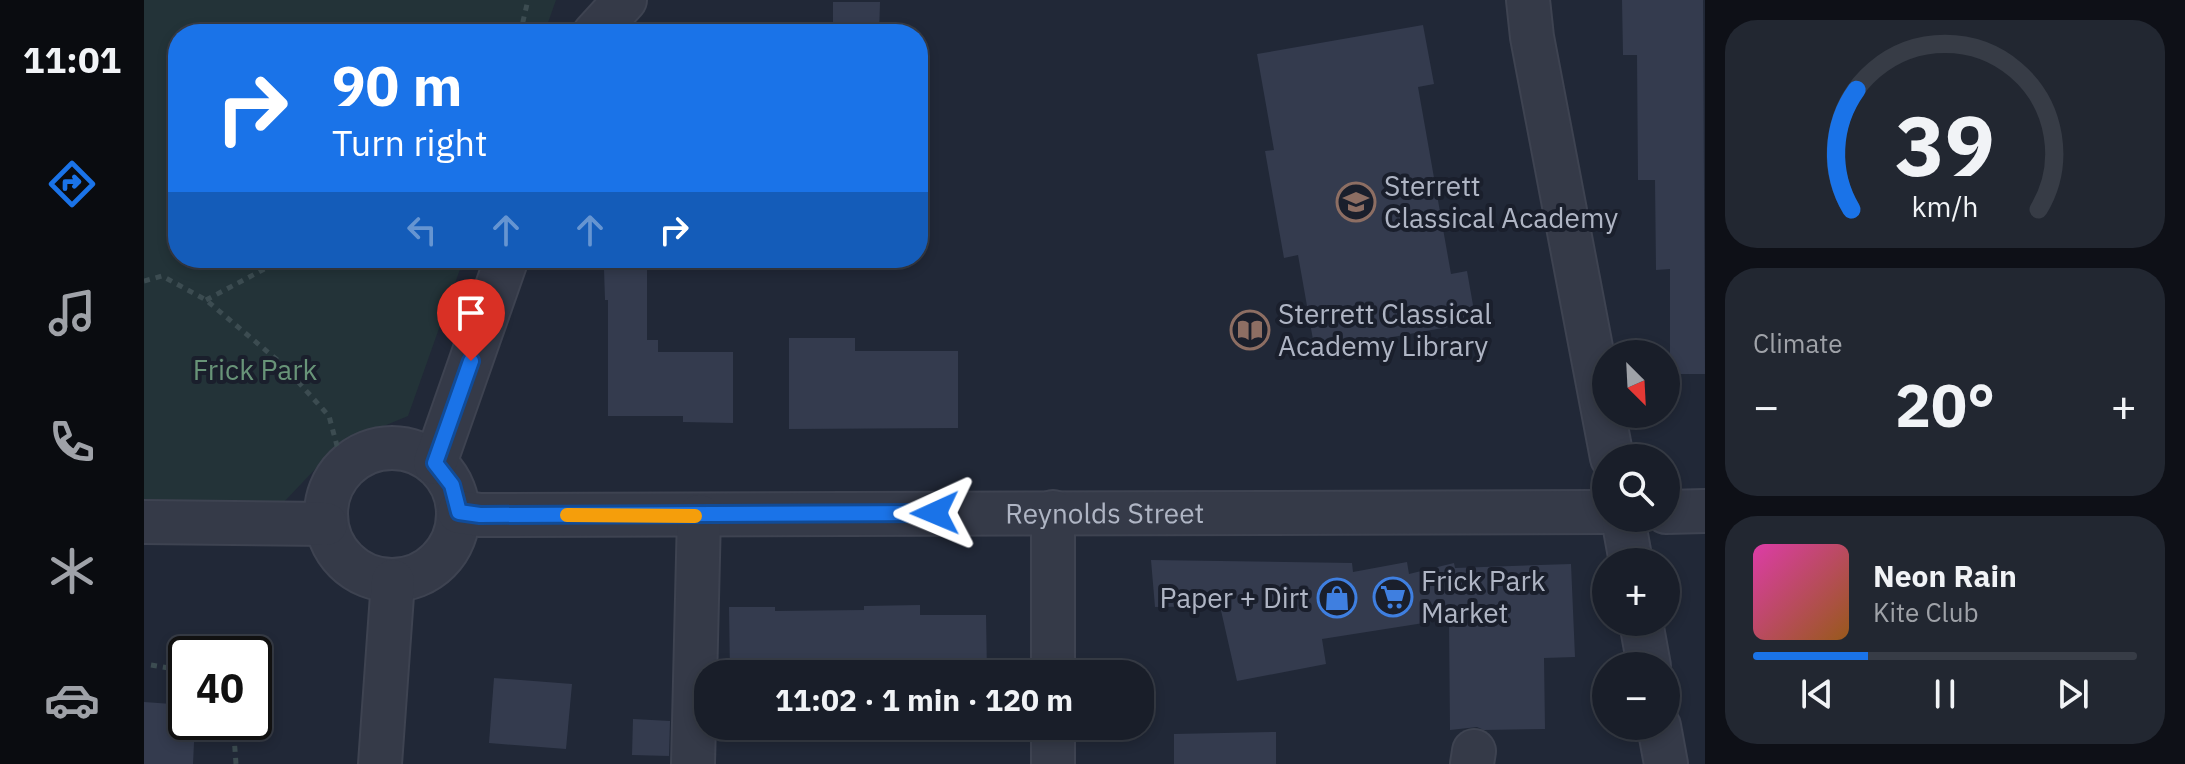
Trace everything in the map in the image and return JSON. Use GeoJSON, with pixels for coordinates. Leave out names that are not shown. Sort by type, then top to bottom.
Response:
{"type":"FeatureCollection","features":[{"type":"Feature","properties":{"kind":"street"},"geometry":{"type":"LineString","coordinates":[[603,24],[625,0]]}},
{"type":"Feature","properties":{"kind":"street"},"geometry":{"type":"LineString","coordinates":[[1528,0],[1532,37],[1609,444]]}},
{"type":"Feature","properties":{"kind":"street"},"geometry":{"type":"LineString","coordinates":[[435,463],[503,268]]}},
{"type":"Feature","properties":{"kind":"street"},"geometry":{"type":"LineString","coordinates":[[386,448],[411,450],[435,463],[452,485],[459,512],[455,535],[444,556],[426,572],[405,580],[393,581],[358,573],[340,557],[328,537],[327,497],[333,481],[343,468],[363,454],[386,448]]}},
{"type":"Feature","properties":{"kind":"street"},"geometry":{"type":"LineString","coordinates":[[1680,512],[1705,511]]}},
{"type":"Feature","properties":{"kind":"street","name":"Reynolds Street"},"geometry":{"type":"LineString","coordinates":[[459,512],[480,515],[699,516],[1053,512],[1592,512]]}},
{"type":"Feature","properties":{"kind":"street"},"geometry":{"type":"LineString","coordinates":[[1053,512],[1053,660]]}},
{"type":"Feature","properties":{"kind":"street"},"geometry":{"type":"LineString","coordinates":[[693,764],[699,516]]}},
{"type":"Feature","properties":{"kind":"street"},"geometry":{"type":"LineString","coordinates":[[144,522],[326,524]]}},
{"type":"Feature","properties":{"kind":"street"},"geometry":{"type":"LineString","coordinates":[[380,764],[393,581]]}},
{"type":"Feature","properties":{"kind":"street"},"geometry":{"type":"LineString","coordinates":[[1053,740],[1053,764]]}},
{"type":"Feature","properties":{"kind":"street"},"geometry":{"type":"LineString","coordinates":[[1662,740],[1666,764]]}},
{"type":"Feature","properties":{"kind":"path"},"geometry":{"type":"LineString","coordinates":[[522,24],[528,0]]}},
{"type":"Feature","properties":{"kind":"path"},"geometry":{"type":"LineString","coordinates":[[206,300],[266,268]]}},
{"type":"Feature","properties":{"kind":"path"},"geometry":{"type":"LineString","coordinates":[[144,281],[162,276],[206,300],[282,364],[329,416],[343,468]]}},
{"type":"Feature","properties":{"kind":"path"},"geometry":{"type":"LineString","coordinates":[[151,665],[168,668]]}},
{"type":"Feature","properties":{"kind":"path"},"geometry":{"type":"LineString","coordinates":[[234,740],[236,764]]}},
{"type":"Feature","properties":{"kind":"green space","name":"Frick Park"},"geometry":{"type":"Polygon","coordinates":[[[144,0],[556,0],[548,24],[168,24],[168,268],[460,268],[408,416],[338,445],[283,503],[144,500],[144,0]]]}},
{"type":"Feature","properties":{"kind":"building"},"geometry":{"type":"Polygon","coordinates":[[[1622,0],[1703,0],[1705,374],[1680,374],[1680,340],[1670,340],[1670,269],[1656,270],[1655,180],[1638,180],[1637,55],[1623,55],[1622,0]]]}},
{"type":"Feature","properties":{"kind":"building"},"geometry":{"type":"Polygon","coordinates":[[[833,2],[880,2],[879,24],[833,24],[833,2]]]}},
{"type":"Feature","properties":{"kind":"building","name":"Sterrett Classical Academy"},"geometry":{"type":"Polygon","coordinates":[[[1423,25],[1434,84],[1418,87],[1451,274],[1467,271],[1476,322],[1315,351],[1298,255],[1284,258],[1265,151],[1274,150],[1257,54],[1423,25]]]}},
{"type":"Feature","properties":{"kind":"building"},"geometry":{"type":"Polygon","coordinates":[[[647,268],[647,340],[658,340],[658,352],[733,352],[733,423],[683,422],[683,416],[608,416],[608,300],[605,300],[604,269],[647,268]]]}},
{"type":"Feature","properties":{"kind":"building"},"geometry":{"type":"Polygon","coordinates":[[[789,338],[855,338],[855,351],[958,351],[958,428],[789,429],[789,338]]]}},
{"type":"Feature","properties":{"kind":"building"},"geometry":{"type":"Polygon","coordinates":[[[1151,560],[1352,563],[1353,572],[1407,562],[1409,574],[1454,563],[1455,568],[1571,564],[1575,657],[1544,658],[1545,729],[1484,730],[1477,727],[1450,730],[1449,619],[1322,639],[1326,664],[1237,681],[1220,606],[1155,607],[1151,560]]]}},
{"type":"Feature","properties":{"kind":"building"},"geometry":{"type":"Polygon","coordinates":[[[920,605],[920,615],[986,615],[987,660],[730,660],[729,607],[775,607],[775,611],[864,610],[864,606],[920,605]]]}},
{"type":"Feature","properties":{"kind":"building"},"geometry":{"type":"Polygon","coordinates":[[[494,678],[572,684],[566,749],[489,743],[494,678]]]}},
{"type":"Feature","properties":{"kind":"building"},"geometry":{"type":"Polygon","coordinates":[[[144,702],[168,704],[168,740],[194,740],[193,764],[144,764],[144,702]]]}},
{"type":"Feature","properties":{"kind":"building"},"geometry":{"type":"Polygon","coordinates":[[[633,719],[670,721],[669,756],[632,755],[633,719]]]}},
{"type":"Feature","properties":{"kind":"building"},"geometry":{"type":"Polygon","coordinates":[[[1276,732],[1276,764],[1174,764],[1174,734],[1276,732]]]}},
{"type":"Feature","properties":{"kind":"slow traffic"},"geometry":{"type":"LineString","coordinates":[[567,515],[695,516]]}},
{"type":"Feature","properties":{"kind":"place","name":"Sterrett Classical Academy"},"geometry":{"type":"Point","coordinates":[1356,202]}},
{"type":"Feature","properties":{"kind":"place","name":"Sterrett Classical Academy Library"},"geometry":{"type":"Point","coordinates":[1250,330]}},
{"type":"Feature","properties":{"kind":"place","name":"Frick Park Market"},"geometry":{"type":"Point","coordinates":[1393,597]}},
{"type":"Feature","properties":{"kind":"place","name":"Paper + Dirt"},"geometry":{"type":"Point","coordinates":[1337,598]}},
{"type":"Feature","properties":{"kind":"route"},"geometry":{"type":"LineString","coordinates":[[471,361],[435,463],[452,485],[459,512],[480,515],[699,516],[935,513]]}}]}
